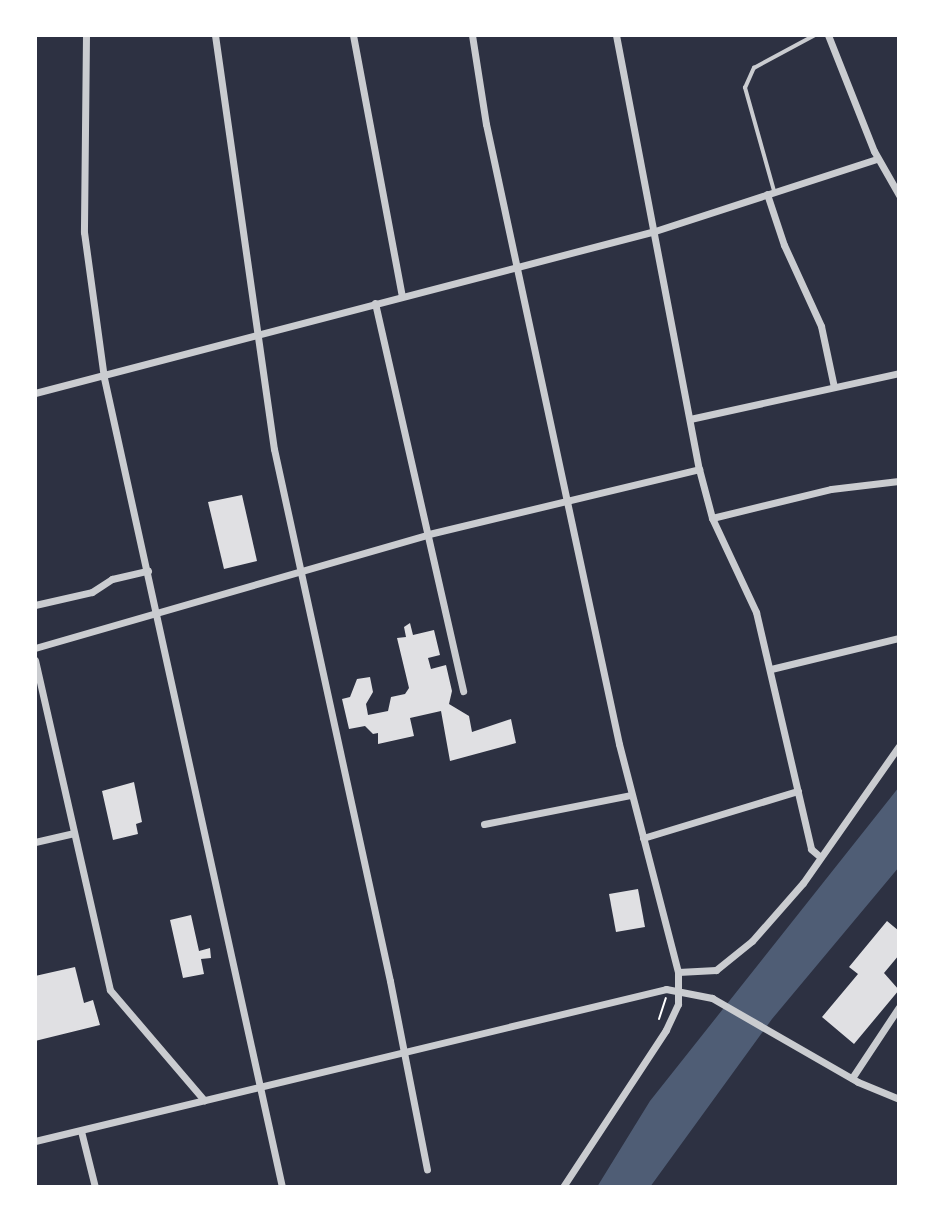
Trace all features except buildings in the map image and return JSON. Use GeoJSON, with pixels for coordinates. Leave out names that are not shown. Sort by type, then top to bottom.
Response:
{"type":"FeatureCollection","features":[{"type":"Feature","properties":{"kind":"street"},"geometry":{"type":"LineString","coordinates":[[86,35],[84,232],[104,378],[282,1187]]}},
{"type":"Feature","properties":{"kind":"street"},"geometry":{"type":"LineString","coordinates":[[215,35],[256,334],[299,572],[405,1052],[427,1169]]}},
{"type":"Feature","properties":{"kind":"street"},"geometry":{"type":"LineString","coordinates":[[353,35],[402,296]]}},
{"type":"Feature","properties":{"kind":"street"},"geometry":{"type":"LineString","coordinates":[[472,35],[516,265],[631,795],[678,972],[678,1004],[666,1030],[563,1187]]}},
{"type":"Feature","properties":{"kind":"street"},"geometry":{"type":"LineString","coordinates":[[616,35],[699,469],[712,518],[739,569],[771,669],[811,849],[819,856]]}},
{"type":"Feature","properties":{"kind":"street"},"geometry":{"type":"LineString","coordinates":[[828,35],[877,159],[899,195]]}},
{"type":"Feature","properties":{"kind":"street"},"geometry":{"type":"LineString","coordinates":[[35,393],[104,378],[256,334],[655,231],[877,159]]}},
{"type":"Feature","properties":{"kind":"street"},"geometry":{"type":"LineString","coordinates":[[771,193],[784,245],[821,326],[834,387]]}},
{"type":"Feature","properties":{"kind":"street"},"geometry":{"type":"LineString","coordinates":[[375,303],[463,691]]}},
{"type":"Feature","properties":{"kind":"street"},"geometry":{"type":"LineString","coordinates":[[690,419],[899,373]]}},
{"type":"Feature","properties":{"kind":"street"},"geometry":{"type":"LineString","coordinates":[[35,648],[429,534],[699,469]]}},
{"type":"Feature","properties":{"kind":"street"},"geometry":{"type":"LineString","coordinates":[[712,518],[831,489],[899,481]]}},
{"type":"Feature","properties":{"kind":"street"},"geometry":{"type":"LineString","coordinates":[[35,606],[92,592],[112,579],[148,571]]}},
{"type":"Feature","properties":{"kind":"street"},"geometry":{"type":"LineString","coordinates":[[771,669],[899,638]]}},
{"type":"Feature","properties":{"kind":"street"},"geometry":{"type":"LineString","coordinates":[[35,660],[38,695],[110,990],[204,1100]]}},
{"type":"Feature","properties":{"kind":"street"},"geometry":{"type":"LineString","coordinates":[[678,972],[724,967],[803,883],[819,856],[899,746]]}},
{"type":"Feature","properties":{"kind":"street"},"geometry":{"type":"LineString","coordinates":[[643,838],[798,791]]}},
{"type":"Feature","properties":{"kind":"street"},"geometry":{"type":"LineString","coordinates":[[484,824],[631,795]]}},
{"type":"Feature","properties":{"kind":"street"},"geometry":{"type":"LineString","coordinates":[[35,842],[73,833]]}},
{"type":"Feature","properties":{"kind":"street"},"geometry":{"type":"LineString","coordinates":[[35,1141],[678,989],[712,998],[852,1078],[899,1099]]}},
{"type":"Feature","properties":{"kind":"street"},"geometry":{"type":"LineString","coordinates":[[852,1078],[899,1007]]}},
{"type":"Feature","properties":{"kind":"street"},"geometry":{"type":"LineString","coordinates":[[81,1131],[95,1187]]}},
{"type":"Feature","properties":{"kind":"lane"},"geometry":{"type":"LineString","coordinates":[[771,193],[745,89],[754,68],[815,35]]}},
{"type":"Feature","properties":{"kind":"water"},"geometry":{"type":"Polygon","coordinates":[[[899,787],[899,867],[772,1019],[650,1187],[597,1187],[650,1101],[899,787]]]}}]}
